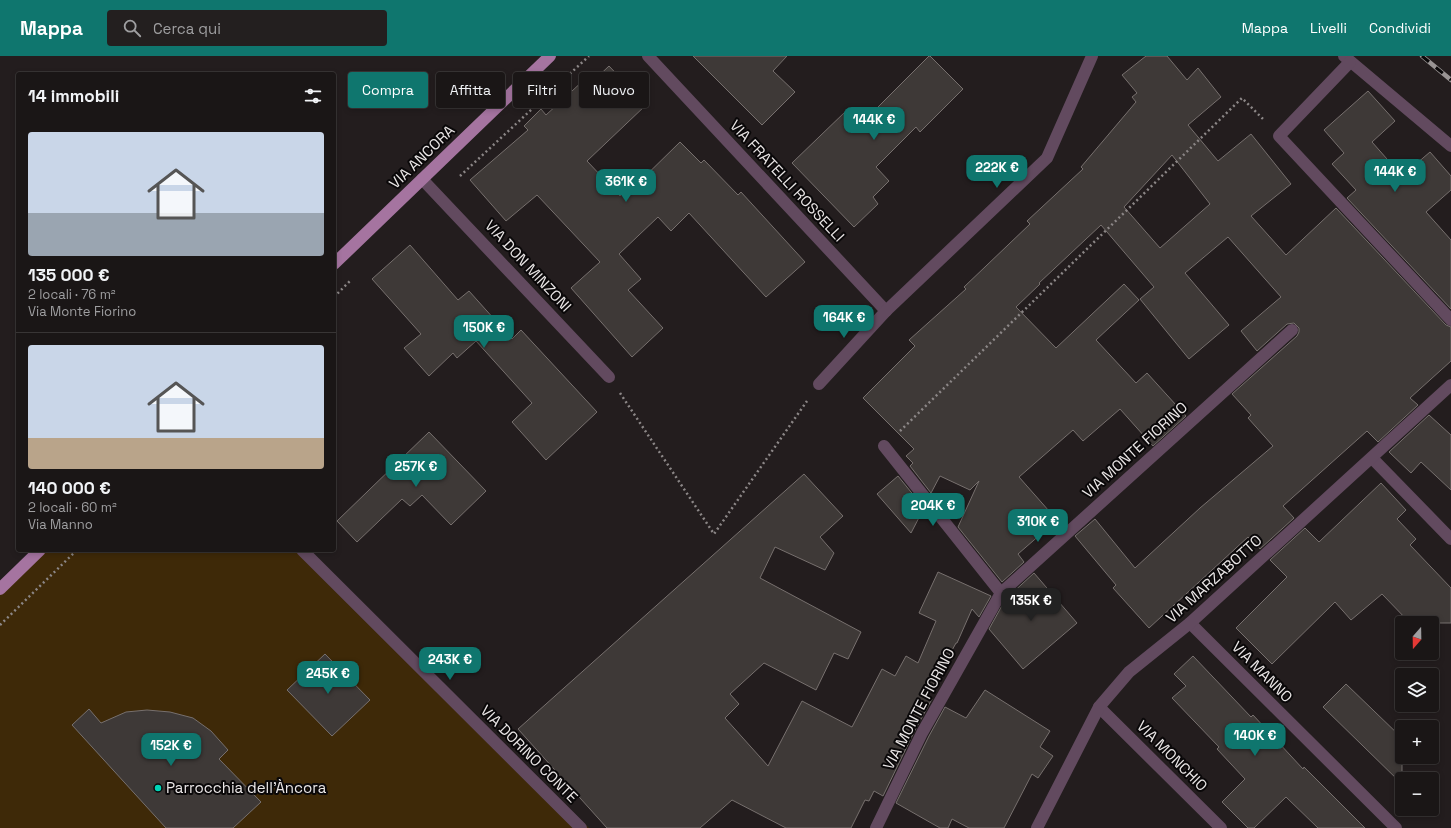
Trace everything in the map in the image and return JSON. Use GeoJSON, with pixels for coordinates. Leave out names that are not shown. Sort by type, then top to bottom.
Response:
{"type":"FeatureCollection","features":[{"type":"Feature","properties":{"kind":"main road","name":"VIA ANCORA"},"geometry":{"type":"LineString","coordinates":[[336,262],[550,56]]}},
{"type":"Feature","properties":{"kind":"main road"},"geometry":{"type":"LineString","coordinates":[[0,590],[38,552]]}},
{"type":"Feature","properties":{"kind":"street","name":"VIA FRATELLI ROSSELLI"},"geometry":{"type":"LineString","coordinates":[[648,56],[886,311]]}},
{"type":"Feature","properties":{"kind":"street"},"geometry":{"type":"LineString","coordinates":[[819,384],[886,311],[1047,158],[1092,56]]}},
{"type":"Feature","properties":{"kind":"street"},"geometry":{"type":"LineString","coordinates":[[1451,146],[1347,59],[1279,136],[1451,320]]}},
{"type":"Feature","properties":{"kind":"street","name":"VIA DON MINZONI"},"geometry":{"type":"LineString","coordinates":[[422,179],[439,195],[609,376]]}},
{"type":"Feature","properties":{"kind":"street","name":"VIA MONTE FIORINO"},"geometry":{"type":"LineString","coordinates":[[876,828],[922,733],[1001,593],[1292,330]]}},
{"type":"Feature","properties":{"kind":"street","name":"VIA MARZABOTTO"},"geometry":{"type":"LineString","coordinates":[[1037,828],[1099,707],[1129,672],[1190,623],[1451,385]]}},
{"type":"Feature","properties":{"kind":"street"},"geometry":{"type":"LineString","coordinates":[[884,446],[1001,593]]}},
{"type":"Feature","properties":{"kind":"street"},"geometry":{"type":"LineString","coordinates":[[1372,458],[1451,539]]}},
{"type":"Feature","properties":{"kind":"street","name":"VIA DORINO CONTE"},"geometry":{"type":"LineString","coordinates":[[304,552],[581,828]]}},
{"type":"Feature","properties":{"kind":"street","name":"VIA MANNO"},"geometry":{"type":"LineString","coordinates":[[1190,623],[1396,828]]}},
{"type":"Feature","properties":{"kind":"street","name":"VIA MONCHIO"},"geometry":{"type":"LineString","coordinates":[[1099,707],[1221,828]]}},
{"type":"Feature","properties":{"kind":"path"},"geometry":{"type":"LineString","coordinates":[[439,195],[590,56]]}},
{"type":"Feature","properties":{"kind":"path"},"geometry":{"type":"LineString","coordinates":[[884,446],[1242,98],[1279,136]]}},
{"type":"Feature","properties":{"kind":"path"},"geometry":{"type":"LineString","coordinates":[[336,295],[355,276]]}},
{"type":"Feature","properties":{"kind":"path"},"geometry":{"type":"LineString","coordinates":[[609,376],[714,534],[819,384]]}},
{"type":"Feature","properties":{"kind":"path"},"geometry":{"type":"LineString","coordinates":[[0,624],[75,552]]}},
{"type":"Feature","properties":{"kind":"shaded area"},"geometry":{"type":"Polygon","coordinates":[[[31,552],[306,552],[589,828],[0,828],[0,582],[31,552]]]}},
{"type":"Feature","properties":{"kind":"building"},"geometry":{"type":"Polygon","coordinates":[[[693,56],[787,56],[773,71],[795,92],[762,125],[693,56]]]}},
{"type":"Feature","properties":{"kind":"building"},"geometry":{"type":"Polygon","coordinates":[[[929,56],[963,89],[920,132],[916,127],[876,167],[889,181],[873,197],[878,204],[854,227],[792,163],[846,111],[860,125],[929,56]]]}},
{"type":"Feature","properties":{"kind":"building"},"geometry":{"type":"Polygon","coordinates":[[[1146,56],[1167,56],[1187,80],[1198,68],[1221,97],[1188,125],[1218,161],[1251,134],[1291,184],[1251,216],[1286,255],[1336,208],[1446,325],[1451,327],[1451,361],[1410,398],[1418,405],[1378,442],[1367,431],[1283,506],[1294,518],[1260,549],[1248,537],[1149,628],[1113,588],[1116,585],[1075,536],[1095,519],[1135,568],[1200,508],[1273,446],[1248,418],[1251,415],[1232,394],[1297,336],[1299,328],[1294,323],[1287,324],[1257,351],[1241,331],[1281,297],[1228,237],[1185,273],[1229,325],[1189,359],[1140,299],[1154,287],[1101,225],[1039,283],[1040,284],[1016,307],[1056,348],[1124,284],[1139,300],[1096,340],[1136,383],[1147,373],[1186,416],[1153,446],[1120,409],[1083,441],[1073,430],[1019,477],[1057,520],[1018,554],[1024,562],[1002,582],[958,527],[979,481],[970,490],[940,476],[931,493],[910,466],[913,463],[906,456],[914,449],[863,398],[915,346],[909,340],[966,289],[964,287],[1030,224],[1027,221],[1083,169],[1081,167],[1136,102],[1132,97],[1137,93],[1122,75],[1146,56]],[[1172,155],[1124,207],[1160,248],[1210,204],[1172,155]]]}},
{"type":"Feature","properties":{"kind":"building"},"geometry":{"type":"Polygon","coordinates":[[[609,66],[615,72],[603,72],[609,66]]]}},
{"type":"Feature","properties":{"kind":"building"},"geometry":{"type":"Polygon","coordinates":[[[579,85],[579,108],[643,108],[587,161],[620,196],[626,190],[628,193],[680,142],[701,163],[704,160],[738,195],[741,192],[805,262],[766,297],[689,213],[671,231],[658,217],[619,254],[641,279],[628,290],[663,328],[632,357],[571,288],[600,262],[537,195],[506,221],[470,180],[528,130],[524,126],[541,109],[546,115],[554,108],[571,108],[571,92],[579,85]]]}},
{"type":"Feature","properties":{"kind":"building"},"geometry":{"type":"Polygon","coordinates":[[[1368,91],[1395,121],[1372,142],[1402,176],[1430,152],[1451,176],[1451,190],[1426,212],[1451,240],[1451,309],[1347,198],[1356,190],[1332,164],[1344,153],[1324,130],[1368,91]]]}},
{"type":"Feature","properties":{"kind":"building"},"geometry":{"type":"Polygon","coordinates":[[[410,245],[458,300],[469,291],[512,339],[521,330],[597,412],[546,460],[512,422],[532,403],[476,341],[457,358],[453,353],[429,376],[404,348],[421,334],[372,279],[410,245]]]}},
{"type":"Feature","properties":{"kind":"building"},"geometry":{"type":"Polygon","coordinates":[[[1429,415],[1451,435],[1451,490],[1421,462],[1411,473],[1389,452],[1429,415]]]}},
{"type":"Feature","properties":{"kind":"building"},"geometry":{"type":"Polygon","coordinates":[[[429,432],[486,491],[451,525],[422,495],[410,506],[402,499],[357,542],[337,521],[429,432]]]}},
{"type":"Feature","properties":{"kind":"building"},"geometry":{"type":"Polygon","coordinates":[[[804,474],[843,516],[820,537],[834,553],[825,570],[775,547],[760,578],[861,632],[848,659],[834,653],[816,690],[764,663],[730,694],[739,704],[725,718],[768,766],[802,701],[852,727],[882,669],[895,676],[906,656],[918,663],[936,621],[919,613],[938,572],[991,596],[979,617],[972,609],[957,643],[927,696],[932,699],[883,796],[874,791],[869,801],[865,800],[851,828],[786,828],[732,800],[700,828],[607,828],[518,729],[804,474]]]}},
{"type":"Feature","properties":{"kind":"building"},"geometry":{"type":"Polygon","coordinates":[[[898,476],[924,508],[911,533],[877,494],[898,476]]]}},
{"type":"Feature","properties":{"kind":"building"},"geometry":{"type":"Polygon","coordinates":[[[1381,483],[1406,510],[1397,519],[1416,539],[1410,545],[1451,588],[1451,623],[1439,623],[1439,616],[1403,616],[1382,594],[1351,620],[1335,602],[1272,664],[1236,628],[1287,577],[1270,560],[1305,528],[1319,542],[1381,483]]]}},
{"type":"Feature","properties":{"kind":"building"},"geometry":{"type":"Polygon","coordinates":[[[1034,573],[1077,623],[1023,669],[989,629],[1004,602],[1022,610],[1009,596],[1034,573]]]}},
{"type":"Feature","properties":{"kind":"building"},"geometry":{"type":"Polygon","coordinates":[[[325,654],[370,700],[332,736],[287,690],[325,654]]]}},
{"type":"Feature","properties":{"kind":"building"},"geometry":{"type":"Polygon","coordinates":[[[1193,656],[1251,717],[1253,715],[1303,769],[1304,767],[1365,828],[1318,828],[1286,797],[1254,828],[1248,828],[1222,802],[1245,779],[1217,749],[1219,747],[1172,698],[1186,686],[1174,674],[1193,656]]]}},
{"type":"Feature","properties":{"kind":"building"},"geometry":{"type":"Polygon","coordinates":[[[1346,684],[1395,731],[1395,764],[1402,764],[1402,772],[1395,772],[1395,777],[1323,707],[1346,684]]]}},
{"type":"Feature","properties":{"kind":"building"},"geometry":{"type":"Polygon","coordinates":[[[985,690],[1050,731],[1040,747],[1053,756],[1038,778],[1032,774],[1004,828],[969,828],[952,819],[948,828],[940,828],[896,803],[945,707],[966,718],[985,690]]]}},
{"type":"Feature","properties":{"kind":"building","name":"Parrocchia dell'Àncora"},"geometry":{"type":"Polygon","coordinates":[[[89,709],[101,723],[126,712],[147,710],[170,712],[193,718],[211,731],[228,750],[219,759],[261,802],[233,828],[166,828],[72,725],[89,709]]]}},
{"type":"Feature","properties":{"kind":"railway"},"geometry":{"type":"LineString","coordinates":[[1422,56],[1451,80]]}},
{"type":"Feature","properties":{"kind":"place","name":"Parrocchia dell'Àncora"},"geometry":{"type":"Point","coordinates":[158,788]}}]}
